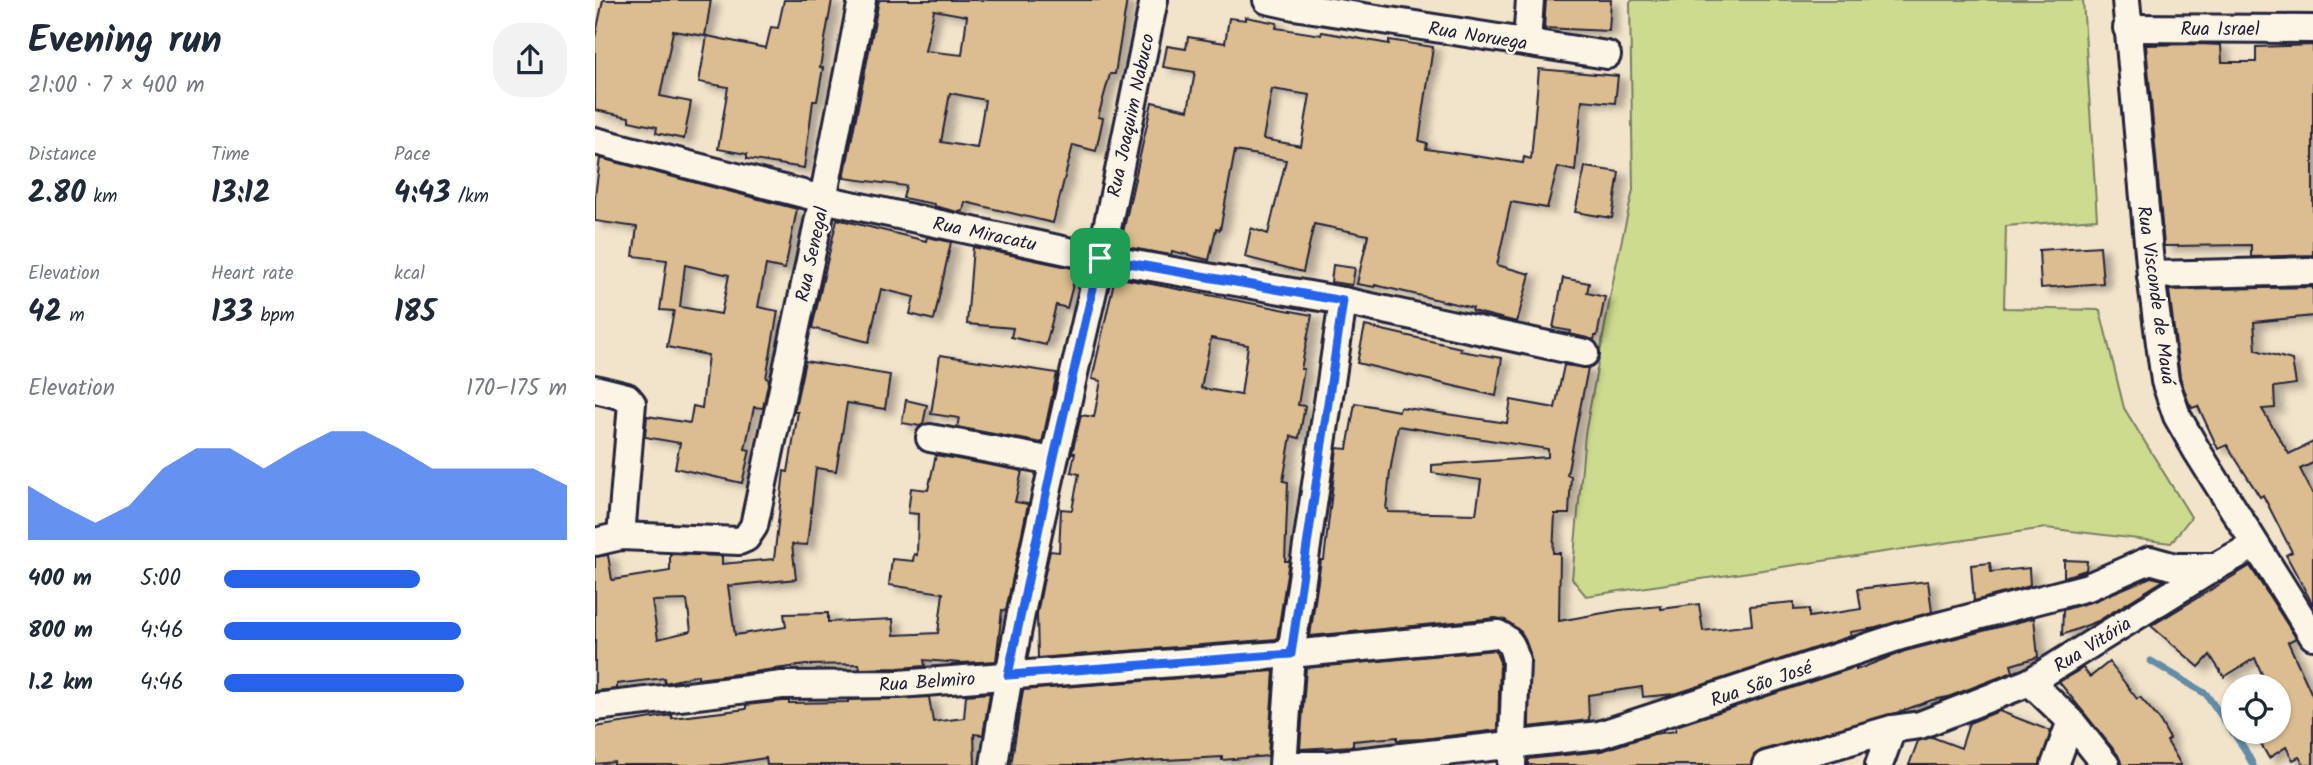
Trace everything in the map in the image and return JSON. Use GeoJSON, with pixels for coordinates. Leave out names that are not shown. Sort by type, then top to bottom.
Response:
{"type":"FeatureCollection","features":[{"type":"Feature","properties":{"kind":"street","name":"Rua Senegal"},"geometry":{"type":"LineString","coordinates":[[595,542],[621,536],[739,541],[746,538],[754,526],[862,0]]}},
{"type":"Feature","properties":{"kind":"street","name":"Rua Joaquim Nabuco"},"geometry":{"type":"LineString","coordinates":[[994,765],[1008,675],[1154,0]]}},
{"type":"Feature","properties":{"kind":"street","name":"Rua Noruega"},"geometry":{"type":"LineString","coordinates":[[1267,0],[1607,55]]}},
{"type":"Feature","properties":{"kind":"street"},"geometry":{"type":"LineString","coordinates":[[1527,42],[1530,0]]}},
{"type":"Feature","properties":{"kind":"street","name":"Rua Visconde de Mauá"},"geometry":{"type":"LineString","coordinates":[[2126,0],[2151,275],[2165,381],[2177,416],[2313,636]]}},
{"type":"Feature","properties":{"kind":"street","name":"Rua Israel"},"geometry":{"type":"LineString","coordinates":[[2127,28],[2313,29]]}},
{"type":"Feature","properties":{"kind":"street","name":"Rua Miracatu"},"geometry":{"type":"LineString","coordinates":[[595,141],[823,199],[1100,258],[1343,301],[1585,353]]}},
{"type":"Feature","properties":{"kind":"street"},"geometry":{"type":"LineString","coordinates":[[2151,275],[2313,271]]}},
{"type":"Feature","properties":{"kind":"street"},"geometry":{"type":"LineString","coordinates":[[1283,765],[1291,654],[1343,301]]}},
{"type":"Feature","properties":{"kind":"street"},"geometry":{"type":"LineString","coordinates":[[595,389],[620,394],[632,403],[621,536]]}},
{"type":"Feature","properties":{"kind":"street"},"geometry":{"type":"LineString","coordinates":[[930,438],[1053,461]]}},
{"type":"Feature","properties":{"kind":"street","name":"Rua Vitória"},"geometry":{"type":"LineString","coordinates":[[1774,763],[1892,729],[1920,725],[2030,682],[2214,567],[2255,545]]}},
{"type":"Feature","properties":{"kind":"street","name":"Rua São José"},"geometry":{"type":"LineString","coordinates":[[1297,765],[1512,755],[1627,727],[1901,636],[2088,587],[2150,560],[2175,567],[2214,567]]}},
{"type":"Feature","properties":{"kind":"street","name":"Rua Belmiro"},"geometry":{"type":"LineString","coordinates":[[595,707],[782,685],[899,684],[1291,654],[1498,634],[1509,639],[1516,661],[1512,755]]}},
{"type":"Feature","properties":{"kind":"street"},"geometry":{"type":"LineString","coordinates":[[2030,682],[2071,721],[2106,765]]}},
{"type":"Feature","properties":{"kind":"street"},"geometry":{"type":"LineString","coordinates":[[2055,765],[2071,721]]}},
{"type":"Feature","properties":{"kind":"street"},"geometry":{"type":"LineString","coordinates":[[1879,765],[1892,729]]}},
{"type":"Feature","properties":{"kind":"green space"},"geometry":{"type":"Polygon","coordinates":[[[2083,0],[2097,219],[2006,226],[2004,308],[2100,310],[2124,408],[2191,517],[2171,543],[2046,528],[1586,596],[1572,579],[1585,434],[1633,190],[1630,2],[2083,0]]]}},
{"type":"Feature","properties":{"kind":"building"},"geometry":{"type":"Polygon","coordinates":[[[603,0],[711,0],[705,36],[673,31],[660,96],[691,102],[684,139],[656,133],[657,127],[629,121],[629,117],[595,110],[595,38],[603,0]]]}},
{"type":"Feature","properties":{"kind":"building"},"geometry":{"type":"Polygon","coordinates":[[[784,0],[832,0],[820,67],[823,68],[817,101],[813,101],[804,168],[747,159],[747,154],[718,149],[728,87],[699,82],[707,36],[766,48],[771,27],[778,28],[784,0]]]}},
{"type":"Feature","properties":{"kind":"building"},"geometry":{"type":"Polygon","coordinates":[[[879,0],[1127,0],[1115,74],[1110,74],[1098,117],[1103,118],[1096,151],[1073,145],[1053,223],[965,202],[963,211],[958,212],[903,198],[906,186],[844,178],[879,0]],[[934,10],[925,51],[962,55],[967,16],[934,10]],[[950,93],[941,142],[977,148],[985,100],[950,93]]]}},
{"type":"Feature","properties":{"kind":"building"},"geometry":{"type":"Polygon","coordinates":[[[1546,0],[1611,0],[1609,31],[1544,28],[1546,0]]]}},
{"type":"Feature","properties":{"kind":"building"},"geometry":{"type":"Polygon","coordinates":[[[1246,17],[1277,23],[1276,28],[1321,35],[1322,32],[1389,44],[1389,40],[1433,47],[1419,141],[1427,143],[1426,149],[1523,163],[1524,157],[1531,159],[1539,69],[1618,76],[1615,103],[1582,100],[1575,171],[1558,167],[1547,208],[1511,202],[1497,265],[1530,274],[1517,322],[1472,311],[1473,308],[1375,285],[1357,284],[1368,235],[1314,224],[1303,272],[1245,257],[1251,228],[1268,234],[1286,160],[1235,151],[1220,230],[1216,229],[1209,260],[1172,251],[1171,255],[1120,246],[1152,102],[1188,110],[1195,72],[1163,67],[1167,46],[1186,49],[1188,37],[1225,43],[1229,18],[1246,20],[1246,17]],[[1272,89],[1263,139],[1301,146],[1310,95],[1272,89]]]}},
{"type":"Feature","properties":{"kind":"building"},"geometry":{"type":"Polygon","coordinates":[[[2146,45],[2221,45],[2222,62],[2256,62],[2256,47],[2313,45],[2313,255],[2251,257],[2251,245],[2164,246],[2146,45]]]}},
{"type":"Feature","properties":{"kind":"building"},"geometry":{"type":"Polygon","coordinates":[[[600,158],[797,209],[785,269],[766,265],[758,307],[778,311],[763,408],[754,407],[745,449],[750,450],[742,483],[675,468],[680,443],[645,437],[647,416],[690,423],[693,406],[702,408],[708,355],[667,347],[674,311],[660,310],[667,260],[633,256],[637,227],[595,221],[600,158]],[[685,265],[680,307],[721,314],[729,275],[685,265]]]}},
{"type":"Feature","properties":{"kind":"building"},"geometry":{"type":"Polygon","coordinates":[[[1585,167],[1619,172],[1612,218],[1575,212],[1585,167]]]}},
{"type":"Feature","properties":{"kind":"building"},"geometry":{"type":"Polygon","coordinates":[[[837,219],[926,241],[927,237],[951,242],[934,320],[910,314],[914,297],[881,289],[869,342],[812,328],[837,219]]]}},
{"type":"Feature","properties":{"kind":"building"},"geometry":{"type":"Polygon","coordinates":[[[2100,246],[2103,283],[2041,288],[2039,250],[2100,246]]]}},
{"type":"Feature","properties":{"kind":"building"},"geometry":{"type":"Polygon","coordinates":[[[973,247],[1077,269],[1067,308],[1056,305],[1046,345],[1011,337],[1013,328],[967,324],[973,247]]]}},
{"type":"Feature","properties":{"kind":"building"},"geometry":{"type":"Polygon","coordinates":[[[1333,265],[1355,268],[1352,285],[1331,282],[1333,265]]]}},
{"type":"Feature","properties":{"kind":"building"},"geometry":{"type":"Polygon","coordinates":[[[1115,277],[1312,315],[1301,369],[1304,369],[1298,405],[1305,406],[1299,438],[1291,436],[1283,481],[1288,482],[1285,561],[1289,561],[1277,639],[1038,658],[1037,614],[1050,551],[1059,552],[1061,509],[1072,510],[1079,474],[1071,472],[1075,453],[1072,453],[1081,415],[1094,417],[1101,381],[1092,379],[1115,277]],[[1211,338],[1201,388],[1241,395],[1248,345],[1211,338]]]}},
{"type":"Feature","properties":{"kind":"building"},"geometry":{"type":"Polygon","coordinates":[[[1563,278],[1589,283],[1587,293],[1605,297],[1594,340],[1570,334],[1571,331],[1553,328],[1563,278]]]}},
{"type":"Feature","properties":{"kind":"building"},"geometry":{"type":"Polygon","coordinates":[[[2313,287],[2313,316],[2254,322],[2256,350],[2292,360],[2296,384],[2274,387],[2275,408],[2262,409],[2289,454],[2313,442],[2313,463],[2300,469],[2313,494],[2313,605],[2286,555],[2292,552],[2263,495],[2260,497],[2227,445],[2218,449],[2198,406],[2192,408],[2188,401],[2180,377],[2169,290],[2313,287]]]}},
{"type":"Feature","properties":{"kind":"building"},"geometry":{"type":"Polygon","coordinates":[[[1365,326],[1461,348],[1460,351],[1502,358],[1496,396],[1357,363],[1365,326]]]}},
{"type":"Feature","properties":{"kind":"building"},"geometry":{"type":"Polygon","coordinates":[[[940,355],[1057,373],[1042,443],[957,427],[959,418],[931,414],[940,355]]]}},
{"type":"Feature","properties":{"kind":"building"},"geometry":{"type":"Polygon","coordinates":[[[805,361],[890,375],[885,409],[847,403],[836,471],[816,468],[807,545],[792,544],[796,579],[728,586],[735,635],[786,627],[784,614],[828,613],[828,622],[893,619],[894,635],[938,633],[943,593],[889,585],[892,559],[913,561],[914,554],[917,555],[918,514],[908,513],[911,488],[928,490],[936,455],[1022,471],[1015,502],[1028,504],[1006,611],[1002,610],[996,661],[961,663],[924,660],[925,666],[860,669],[859,664],[806,665],[698,679],[698,675],[665,683],[664,678],[617,684],[617,689],[595,691],[595,557],[608,555],[612,580],[670,571],[670,554],[722,556],[722,564],[774,559],[784,471],[788,472],[798,412],[794,412],[805,361]],[[687,600],[652,601],[658,639],[691,631],[687,600]]]}},
{"type":"Feature","properties":{"kind":"building"},"geometry":{"type":"Polygon","coordinates":[[[1564,365],[1588,368],[1567,475],[1571,476],[1569,514],[1555,514],[1553,553],[1560,553],[1559,621],[1620,610],[1661,606],[1661,609],[1699,604],[1703,631],[1752,625],[1750,606],[1794,602],[1794,610],[1809,609],[1809,617],[1861,609],[1858,589],[1928,581],[1932,612],[1876,628],[1850,632],[1851,636],[1675,694],[1643,697],[1642,687],[1588,695],[1589,720],[1529,727],[1530,653],[1521,632],[1505,620],[1496,618],[1310,636],[1321,560],[1324,560],[1337,448],[1347,449],[1355,403],[1399,411],[1400,407],[1507,423],[1511,400],[1555,408],[1564,365]],[[1398,426],[1386,509],[1388,512],[1476,514],[1481,480],[1432,473],[1432,465],[1548,457],[1548,449],[1398,426]]]}},
{"type":"Feature","properties":{"kind":"building"},"geometry":{"type":"Polygon","coordinates":[[[906,400],[927,405],[923,424],[920,426],[902,423],[906,400]]]}},
{"type":"Feature","properties":{"kind":"building"},"geometry":{"type":"Polygon","coordinates":[[[2064,560],[2087,561],[2086,570],[2064,577],[2064,560]]]}},
{"type":"Feature","properties":{"kind":"building"},"geometry":{"type":"Polygon","coordinates":[[[1990,563],[1991,572],[2029,568],[2030,586],[1974,601],[1971,565],[1990,563]]]}},
{"type":"Feature","properties":{"kind":"building"},"geometry":{"type":"Polygon","coordinates":[[[2250,566],[2296,638],[2288,642],[2313,697],[2313,765],[2304,765],[2299,757],[2293,760],[2286,747],[2269,758],[2261,744],[2291,744],[2291,674],[2262,674],[2255,658],[2229,674],[2222,674],[2210,655],[2199,667],[2151,626],[2250,566]]]}},
{"type":"Feature","properties":{"kind":"building"},"geometry":{"type":"Polygon","coordinates":[[[2151,577],[2164,580],[2098,621],[2062,635],[2063,610],[2094,601],[2151,577]]]}},
{"type":"Feature","properties":{"kind":"building"},"geometry":{"type":"Polygon","coordinates":[[[2034,618],[2038,657],[2011,665],[2013,672],[1948,697],[1762,750],[1754,755],[1751,765],[1528,765],[1528,759],[1601,751],[1654,734],[1675,731],[1676,726],[1856,667],[1856,670],[1905,651],[2034,618]]]}},
{"type":"Feature","properties":{"kind":"building"},"geometry":{"type":"Polygon","coordinates":[[[1495,650],[1500,662],[1498,730],[1423,739],[1397,740],[1397,737],[1353,741],[1353,746],[1300,749],[1306,668],[1495,650]]]}},
{"type":"Feature","properties":{"kind":"building"},"geometry":{"type":"Polygon","coordinates":[[[2109,662],[2137,699],[2140,697],[2159,719],[2170,739],[2167,741],[2181,765],[2121,765],[2118,755],[2059,682],[2083,668],[2090,677],[2109,662]]]}},
{"type":"Feature","properties":{"kind":"building"},"geometry":{"type":"Polygon","coordinates":[[[1274,671],[1268,756],[1113,765],[1011,765],[1023,690],[1274,671]]]}},
{"type":"Feature","properties":{"kind":"building"},"geometry":{"type":"Polygon","coordinates":[[[990,693],[983,735],[974,734],[975,765],[767,765],[766,758],[720,765],[614,765],[614,762],[595,764],[595,727],[672,715],[672,718],[746,709],[746,705],[783,701],[848,702],[929,697],[933,722],[964,718],[966,695],[990,693]]]}},
{"type":"Feature","properties":{"kind":"building"},"geometry":{"type":"Polygon","coordinates":[[[1999,711],[2051,731],[2040,765],[1909,765],[1918,741],[1932,737],[1961,748],[1969,723],[1999,711]]]}},
{"type":"Feature","properties":{"kind":"waterway"},"geometry":{"type":"LineString","coordinates":[[2151,661],[2206,694],[2253,765]]}},
{"type":"Feature","properties":{"kind":"route"},"geometry":{"type":"LineString","coordinates":[[1100,258],[1343,301],[1291,654],[1008,675],[1053,461],[1100,258]]}}]}
